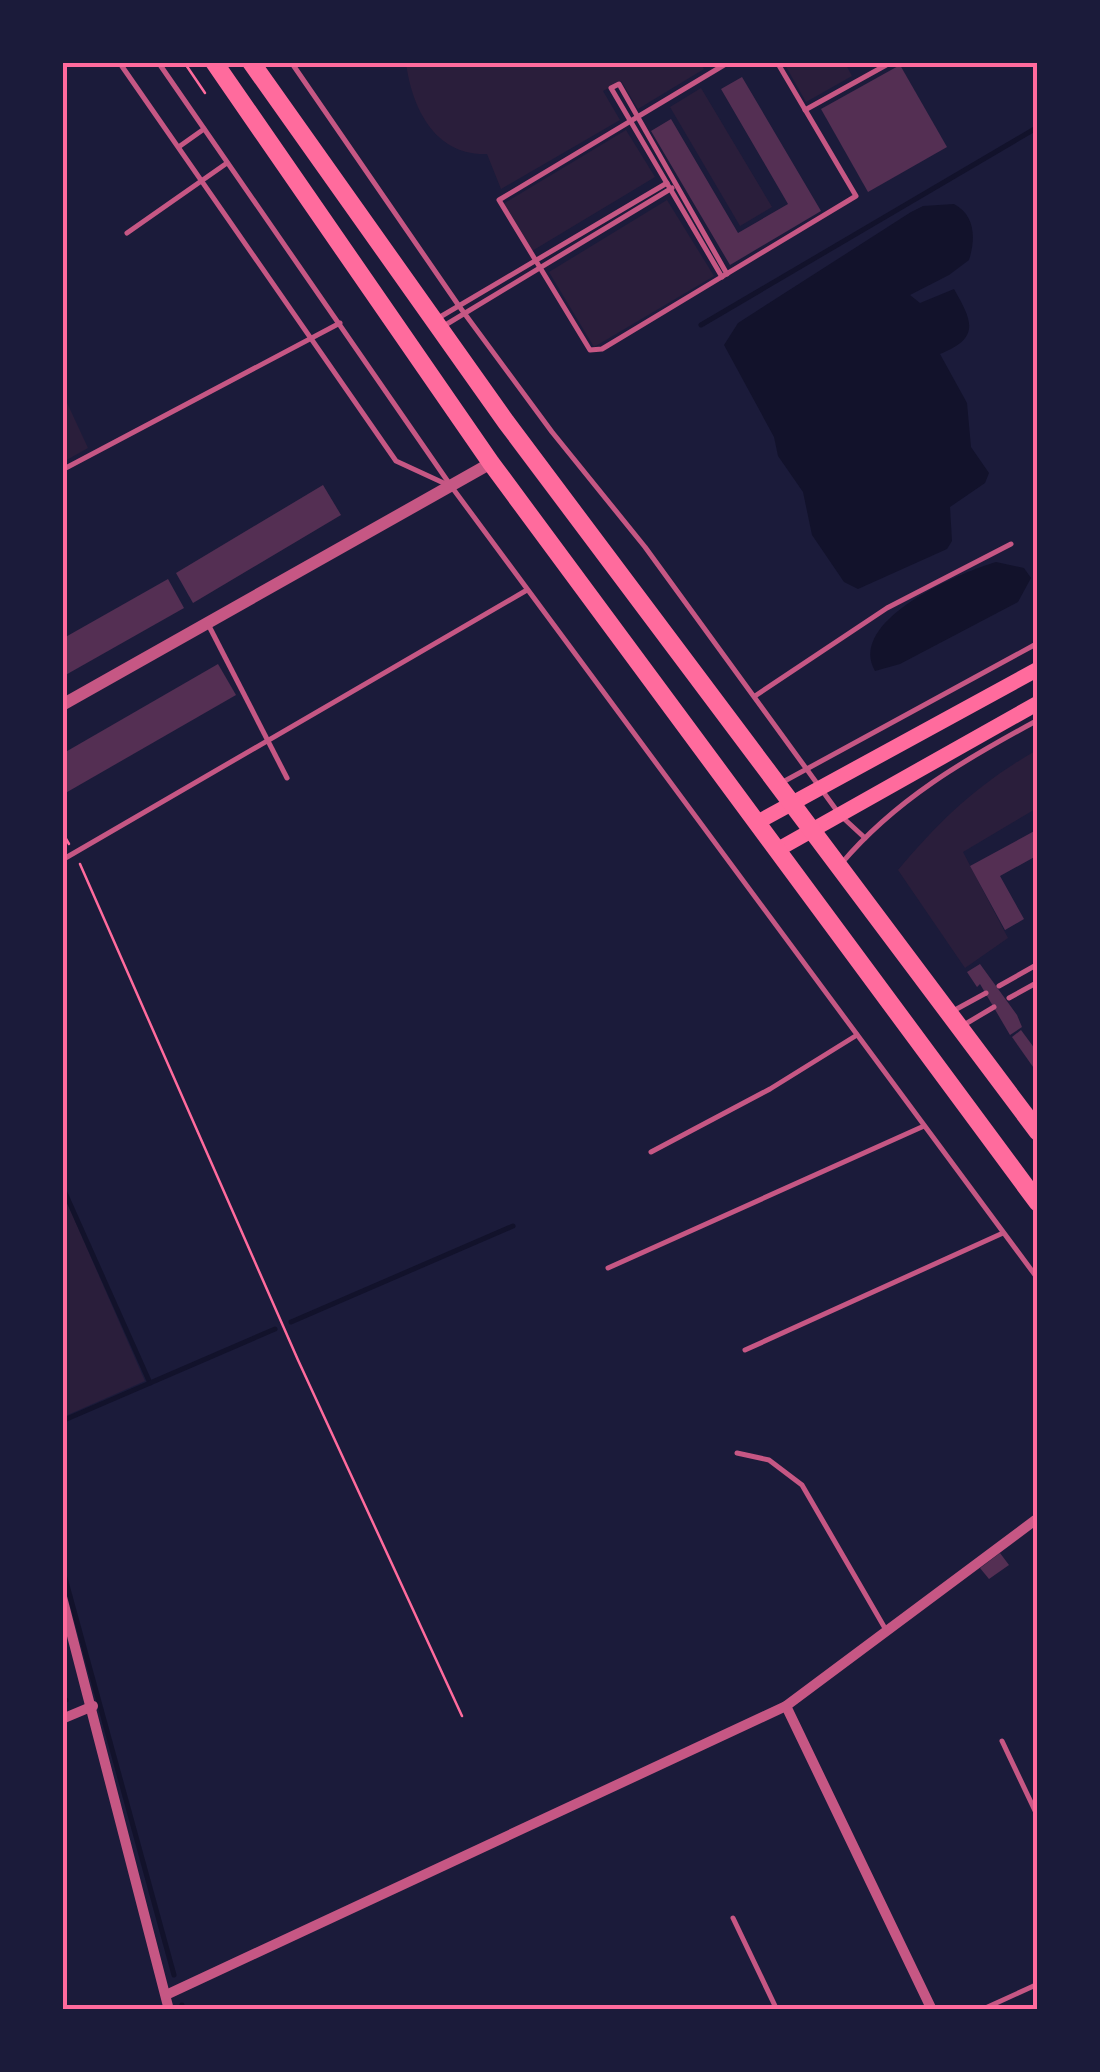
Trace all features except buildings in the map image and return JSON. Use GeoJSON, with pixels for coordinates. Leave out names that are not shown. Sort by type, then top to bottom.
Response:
{"type":"FeatureCollection","features":[{"type":"Feature","properties":{"kind":"main road"},"geometry":{"type":"LineString","coordinates":[[214,62],[491,463],[1038,1203]]}},
{"type":"Feature","properties":{"kind":"main road"},"geometry":{"type":"LineString","coordinates":[[251,62],[437,325],[1038,1132]]}},
{"type":"Feature","properties":{"kind":"main road"},"geometry":{"type":"LineString","coordinates":[[758,822],[1038,669]]}},
{"type":"Feature","properties":{"kind":"main road"},"geometry":{"type":"LineString","coordinates":[[777,850],[1038,703]]}},
{"type":"Feature","properties":{"kind":"street"},"geometry":{"type":"LineString","coordinates":[[62,705],[491,463]]}},
{"type":"Feature","properties":{"kind":"street"},"geometry":{"type":"LineString","coordinates":[[166,1995],[786,1706],[1038,1518]]}},
{"type":"Feature","properties":{"kind":"street"},"geometry":{"type":"LineString","coordinates":[[62,1597],[170,2010]]}},
{"type":"Feature","properties":{"kind":"street"},"geometry":{"type":"LineString","coordinates":[[62,1719],[93,1706]]}},
{"type":"Feature","properties":{"kind":"street"},"geometry":{"type":"LineString","coordinates":[[786,1706],[932,2010]]}},
{"type":"Feature","properties":{"kind":"lane"},"geometry":{"type":"LineString","coordinates":[[120,62],[396,461],[451,486]]}},
{"type":"Feature","properties":{"kind":"lane"},"geometry":{"type":"LineString","coordinates":[[158,62],[451,486],[1038,1279]]}},
{"type":"Feature","properties":{"kind":"lane"},"geometry":{"type":"LineString","coordinates":[[290,62],[459,306],[840,814],[865,838]]}},
{"type":"Feature","properties":{"kind":"lane"},"geometry":{"type":"LineString","coordinates":[[708,62],[714,71]]}},
{"type":"Feature","properties":{"kind":"lane"},"geometry":{"type":"LineString","coordinates":[[729,62],[499,200],[590,350],[596,351],[856,196],[777,62]]}},
{"type":"Feature","properties":{"kind":"lane"},"geometry":{"type":"LineString","coordinates":[[805,110],[888,64]]}},
{"type":"Feature","properties":{"kind":"lane"},"geometry":{"type":"LineString","coordinates":[[671,185],[618,84],[611,88],[725,275]]}},
{"type":"Feature","properties":{"kind":"lane"},"geometry":{"type":"LineString","coordinates":[[180,146],[204,129]]}},
{"type":"Feature","properties":{"kind":"lane"},"geometry":{"type":"LineString","coordinates":[[126,233],[227,163]]}},
{"type":"Feature","properties":{"kind":"lane"},"geometry":{"type":"LineString","coordinates":[[437,325],[459,306],[534,261],[671,185]]}},
{"type":"Feature","properties":{"kind":"lane"},"geometry":{"type":"LineString","coordinates":[[437,325],[539,269],[671,185]]}},
{"type":"Feature","properties":{"kind":"lane"},"geometry":{"type":"LineString","coordinates":[[62,470],[340,324]]}},
{"type":"Feature","properties":{"kind":"lane"},"geometry":{"type":"LineString","coordinates":[[755,696],[887,608],[1011,544]]}},
{"type":"Feature","properties":{"kind":"lane"},"geometry":{"type":"LineString","coordinates":[[62,860],[527,590]]}},
{"type":"Feature","properties":{"kind":"lane"},"geometry":{"type":"LineString","coordinates":[[207,624],[287,778]]}},
{"type":"Feature","properties":{"kind":"lane"},"geometry":{"type":"LineString","coordinates":[[779,784],[1038,643]]}},
{"type":"Feature","properties":{"kind":"lane"},"geometry":{"type":"LineString","coordinates":[[839,866],[865,838],[940,774],[1038,720]]}},
{"type":"Feature","properties":{"kind":"lane"},"geometry":{"type":"LineString","coordinates":[[1000,986],[1038,964]]}},
{"type":"Feature","properties":{"kind":"lane"},"geometry":{"type":"LineString","coordinates":[[1009,998],[1038,982]]}},
{"type":"Feature","properties":{"kind":"lane"},"geometry":{"type":"LineString","coordinates":[[954,1020],[986,993]]}},
{"type":"Feature","properties":{"kind":"lane"},"geometry":{"type":"LineString","coordinates":[[954,1020],[994,1007]]}},
{"type":"Feature","properties":{"kind":"lane"},"geometry":{"type":"LineString","coordinates":[[651,1152],[770,1090],[857,1035]]}},
{"type":"Feature","properties":{"kind":"lane"},"geometry":{"type":"LineString","coordinates":[[608,1268],[924,1126]]}},
{"type":"Feature","properties":{"kind":"lane"},"geometry":{"type":"LineString","coordinates":[[745,1350],[1004,1233]]}},
{"type":"Feature","properties":{"kind":"lane"},"geometry":{"type":"LineString","coordinates":[[738,1454],[769,1460],[802,1485],[886,1631]]}},
{"type":"Feature","properties":{"kind":"lane"},"geometry":{"type":"LineString","coordinates":[[1002,1741],[1038,1816]]}},
{"type":"Feature","properties":{"kind":"lane"},"geometry":{"type":"LineString","coordinates":[[733,1918],[777,2010]]}},
{"type":"Feature","properties":{"kind":"lane"},"geometry":{"type":"LineString","coordinates":[[981,2010],[1038,1984]]}},
{"type":"Feature","properties":{"kind":"path"},"geometry":{"type":"LineString","coordinates":[[184,62],[205,93]]}},
{"type":"Feature","properties":{"kind":"path"},"geometry":{"type":"LineString","coordinates":[[62,832],[462,1716]]}},
{"type":"Feature","properties":{"kind":"shaded area"},"geometry":{"type":"Polygon","coordinates":[[[700,62],[704,69],[638,109],[621,81],[603,91],[620,120],[501,189],[487,154],[453,147],[429,126],[414,96],[406,63],[700,62]]]}},
{"type":"Feature","properties":{"kind":"shaded area"},"geometry":{"type":"Polygon","coordinates":[[[784,63],[845,63],[852,76],[806,102],[784,63]]]}},
{"type":"Feature","properties":{"kind":"shaded area"},"geometry":{"type":"Polygon","coordinates":[[[701,88],[772,207],[740,226],[670,107],[701,88]]]}},
{"type":"Feature","properties":{"kind":"shaded area"},"geometry":{"type":"Polygon","coordinates":[[[626,130],[655,177],[532,251],[503,204],[626,130]]]}},
{"type":"Feature","properties":{"kind":"shaded area"},"geometry":{"type":"Polygon","coordinates":[[[667,200],[714,276],[594,347],[549,272],[667,200]]]}},
{"type":"Feature","properties":{"kind":"shaded area"},"geometry":{"type":"Polygon","coordinates":[[[954,204],[966,214],[972,228],[969,260],[910,295],[920,303],[954,289],[965,311],[967,335],[940,354],[967,403],[971,447],[989,473],[985,483],[950,507],[952,541],[947,549],[858,589],[844,582],[812,535],[803,492],[778,456],[774,437],[724,345],[738,323],[911,212],[923,206],[954,204]]]}},
{"type":"Feature","properties":{"kind":"shaded area"},"geometry":{"type":"Polygon","coordinates":[[[62,392],[88,448],[63,462],[62,462],[62,392]]]}},
{"type":"Feature","properties":{"kind":"shaded area"},"geometry":{"type":"Polygon","coordinates":[[[996,562],[1024,568],[1031,578],[1018,602],[900,664],[875,671],[870,652],[876,634],[891,617],[933,588],[996,562]]]}},
{"type":"Feature","properties":{"kind":"shaded area"},"geometry":{"type":"Polygon","coordinates":[[[1037,750],[1037,808],[963,852],[1008,938],[965,968],[898,870],[962,803],[1037,750]]]}},
{"type":"Feature","properties":{"kind":"shaded area"},"geometry":{"type":"Polygon","coordinates":[[[62,1191],[145,1381],[63,1417],[62,1417],[62,1191]]]}},
{"type":"Feature","properties":{"kind":"waterway"},"geometry":{"type":"LineString","coordinates":[[701,325],[1038,127]]}},
{"type":"Feature","properties":{"kind":"waterway"},"geometry":{"type":"LineString","coordinates":[[62,1186],[150,1383]]}},
{"type":"Feature","properties":{"kind":"waterway"},"geometry":{"type":"LineString","coordinates":[[291,1322],[513,1226]]}},
{"type":"Feature","properties":{"kind":"waterway"},"geometry":{"type":"LineString","coordinates":[[62,1421],[275,1329]]}},
{"type":"Feature","properties":{"kind":"waterway"},"geometry":{"type":"LineString","coordinates":[[62,1567],[174,1975]]}},
{"type":"Feature","properties":{"kind":"waterway"},"geometry":{"type":"LineString","coordinates":[[62,1701],[66,1700]]}},
{"type":"Feature","properties":{"kind":"waterway"},"geometry":{"type":"LineString","coordinates":[[182,2005],[183,2010]]}}]}
